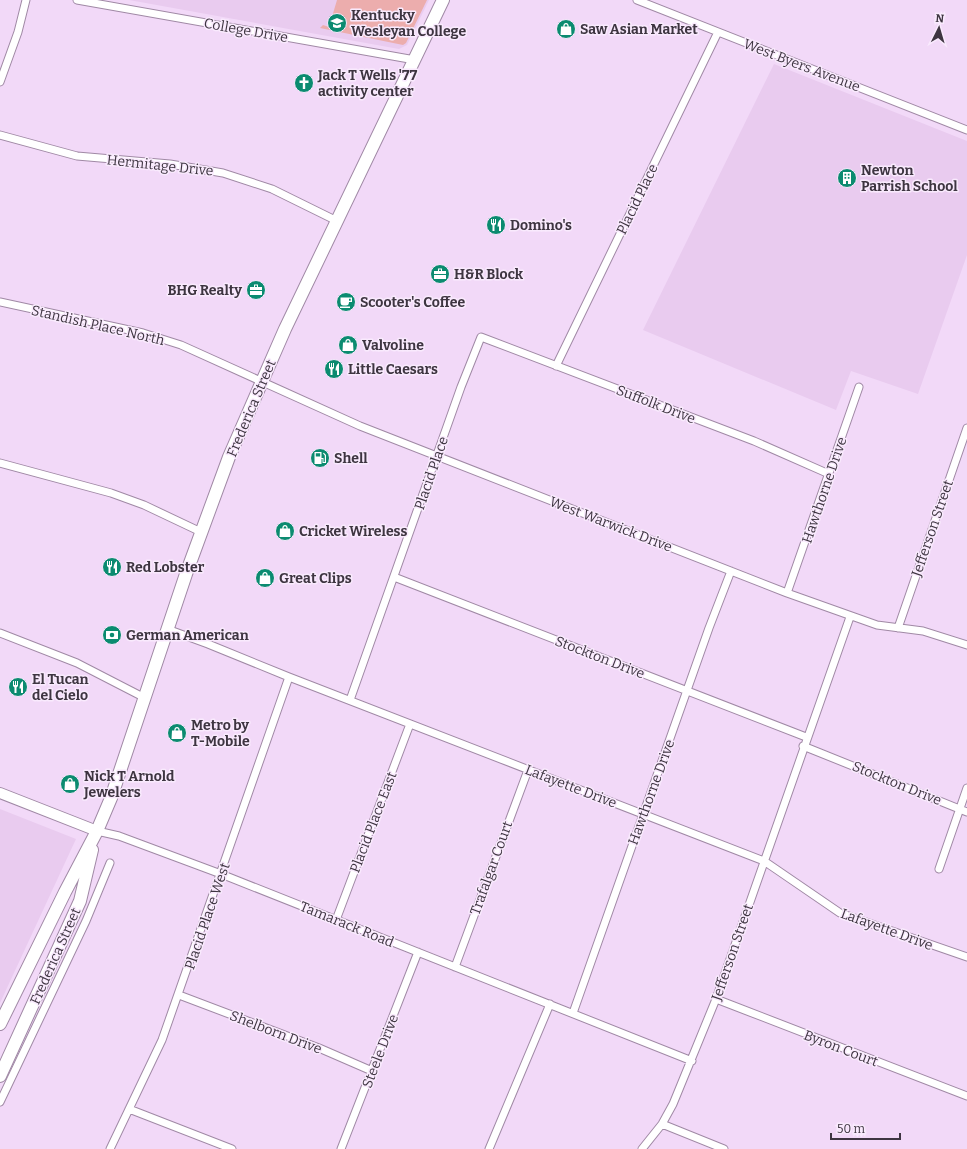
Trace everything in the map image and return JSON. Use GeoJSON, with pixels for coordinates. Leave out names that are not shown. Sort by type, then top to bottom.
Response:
{"type":"FeatureCollection","features":[{"type":"Feature","properties":{"kind":"main road","name":"Frederica Street"},"geometry":{"type":"LineString","coordinates":[[0,1024],[97,831],[111,798],[201,532],[229,457],[262,380],[443,0]]}},
{"type":"Feature","properties":{"kind":"main road","name":"Frederica Street"},"geometry":{"type":"LineString","coordinates":[[0,1076],[80,901],[97,831]]}},
{"type":"Feature","properties":{"kind":"street"},"geometry":{"type":"LineString","coordinates":[[0,82],[18,32],[26,0]]}},
{"type":"Feature","properties":{"kind":"street","name":"College Drive"},"geometry":{"type":"LineString","coordinates":[[78,0],[415,60]]}},
{"type":"Feature","properties":{"kind":"street","name":"West Byers Avenue"},"geometry":{"type":"LineString","coordinates":[[637,0],[967,130]]}},
{"type":"Feature","properties":{"kind":"street","name":"Placid Place"},"geometry":{"type":"LineString","coordinates":[[556,366],[718,32]]}},
{"type":"Feature","properties":{"kind":"street","name":"Hermitage Drive"},"geometry":{"type":"LineString","coordinates":[[0,136],[77,156],[170,164],[223,173],[272,190],[337,221]]}},
{"type":"Feature","properties":{"kind":"street","name":"Standish Place North"},"geometry":{"type":"LineString","coordinates":[[0,302],[143,333],[181,345],[262,380]]}},
{"type":"Feature","properties":{"kind":"street","name":"Placid Place"},"geometry":{"type":"LineString","coordinates":[[350,700],[436,456],[480,337]]}},
{"type":"Feature","properties":{"kind":"street","name":"Suffolk Drive"},"geometry":{"type":"LineString","coordinates":[[480,337],[754,441],[830,474]]}},
{"type":"Feature","properties":{"kind":"street","name":"West Warwick Drive"},"geometry":{"type":"LineString","coordinates":[[262,380],[360,426],[850,617],[877,625],[937,634],[967,645]]}},
{"type":"Feature","properties":{"kind":"street","name":"Hawthorne Drive"},"geometry":{"type":"LineString","coordinates":[[788,593],[859,387]]}},
{"type":"Feature","properties":{"kind":"street","name":"Jefferson Street"},"geometry":{"type":"LineString","coordinates":[[898,628],[967,428]]}},
{"type":"Feature","properties":{"kind":"street"},"geometry":{"type":"LineString","coordinates":[[0,463],[111,493],[144,505],[201,532]]}},
{"type":"Feature","properties":{"kind":"street","name":"Hawthorne Drive"},"geometry":{"type":"LineString","coordinates":[[573,1013],[731,571]]}},
{"type":"Feature","properties":{"kind":"street","name":"Stockton Drive"},"geometry":{"type":"LineString","coordinates":[[394,577],[806,738]]}},
{"type":"Feature","properties":{"kind":"street"},"geometry":{"type":"LineString","coordinates":[[806,738],[850,617]]}},
{"type":"Feature","properties":{"kind":"street","name":"Lafayette Drive"},"geometry":{"type":"LineString","coordinates":[[167,630],[208,644],[289,677],[764,861],[840,913],[967,957]]}},
{"type":"Feature","properties":{"kind":"street"},"geometry":{"type":"LineString","coordinates":[[0,633],[77,663],[144,698]]}},
{"type":"Feature","properties":{"kind":"street","name":"Placid Place West"},"geometry":{"type":"LineString","coordinates":[[110,1149],[162,1040],[289,677]]}},
{"type":"Feature","properties":{"kind":"street","name":"Placid Place East"},"geometry":{"type":"LineString","coordinates":[[336,920],[410,724]]}},
{"type":"Feature","properties":{"kind":"street","name":"Jefferson Street"},"geometry":{"type":"LineString","coordinates":[[642,1149],[662,1124],[692,1061],[716,999],[806,738]]}},
{"type":"Feature","properties":{"kind":"street","name":"Stockton Drive"},"geometry":{"type":"LineString","coordinates":[[804,746],[967,812]]}},
{"type":"Feature","properties":{"kind":"street","name":"Trafalgar Court"},"geometry":{"type":"LineString","coordinates":[[456,967],[528,770]]}},
{"type":"Feature","properties":{"kind":"street"},"geometry":{"type":"LineString","coordinates":[[939,869],[967,788]]}},
{"type":"Feature","properties":{"kind":"street","name":"Tamarack Road"},"geometry":{"type":"LineString","coordinates":[[0,793],[97,831],[119,836],[221,874],[692,1061]]}},
{"type":"Feature","properties":{"kind":"street","name":"Frederica Street"},"geometry":{"type":"LineString","coordinates":[[0,1102],[86,921],[110,863]]}},
{"type":"Feature","properties":{"kind":"street","name":"Steele Drive"},"geometry":{"type":"LineString","coordinates":[[341,1149],[418,952]]}},
{"type":"Feature","properties":{"kind":"street","name":"Shelborn Drive"},"geometry":{"type":"LineString","coordinates":[[179,995],[319,1048],[372,1071]]}},
{"type":"Feature","properties":{"kind":"street","name":"Byron Court"},"geometry":{"type":"LineString","coordinates":[[716,999],[967,1096]]}},
{"type":"Feature","properties":{"kind":"street"},"geometry":{"type":"LineString","coordinates":[[489,1149],[550,1004]]}},
{"type":"Feature","properties":{"kind":"street"},"geometry":{"type":"LineString","coordinates":[[129,1110],[232,1149]]}},
{"type":"Feature","properties":{"kind":"street"},"geometry":{"type":"LineString","coordinates":[[662,1124],[724,1149]]}},
{"type":"Feature","properties":{"kind":"shaded area","name":"Kentucky Wesleyan College"},"geometry":{"type":"Polygon","coordinates":[[[129,0],[429,0],[407,45],[399,49],[129,0]]]}},
{"type":"Feature","properties":{"kind":"shaded area"},"geometry":{"type":"Polygon","coordinates":[[[337,0],[427,0],[406,43],[403,45],[320,28],[323,25],[329,27],[337,0]]]}},
{"type":"Feature","properties":{"kind":"shaded area"},"geometry":{"type":"Polygon","coordinates":[[[774,64],[967,141],[967,255],[918,394],[851,371],[836,410],[643,330],[774,64]]]}},
{"type":"Feature","properties":{"kind":"shaded area"},"geometry":{"type":"Polygon","coordinates":[[[0,809],[76,839],[0,1003],[0,809]]]}},
{"type":"Feature","properties":{"kind":"place","name":"Kentucky Wesleyan College"},"geometry":{"type":"Point","coordinates":[337,23]}},
{"type":"Feature","properties":{"kind":"place","name":"Saw Asian Market"},"geometry":{"type":"Point","coordinates":[566,29]}},
{"type":"Feature","properties":{"kind":"place","name":"Jack T Wells '77 activity center"},"geometry":{"type":"Point","coordinates":[304,83]}},
{"type":"Feature","properties":{"kind":"place","name":"Newton Parrish School"},"geometry":{"type":"Point","coordinates":[847,178]}},
{"type":"Feature","properties":{"kind":"place","name":"Domino's"},"geometry":{"type":"Point","coordinates":[496,225]}},
{"type":"Feature","properties":{"kind":"place","name":"H&R Block"},"geometry":{"type":"Point","coordinates":[440,274]}},
{"type":"Feature","properties":{"kind":"place","name":"BHG Realty"},"geometry":{"type":"Point","coordinates":[256,290]}},
{"type":"Feature","properties":{"kind":"place","name":"Scooter's Coffee"},"geometry":{"type":"Point","coordinates":[346,302]}},
{"type":"Feature","properties":{"kind":"place","name":"Valvoline"},"geometry":{"type":"Point","coordinates":[348,345]}},
{"type":"Feature","properties":{"kind":"place","name":"Little Caesars"},"geometry":{"type":"Point","coordinates":[334,369]}},
{"type":"Feature","properties":{"kind":"place","name":"Shell"},"geometry":{"type":"Point","coordinates":[320,458]}},
{"type":"Feature","properties":{"kind":"place","name":"Cricket Wireless"},"geometry":{"type":"Point","coordinates":[285,531]}},
{"type":"Feature","properties":{"kind":"place","name":"Red Lobster"},"geometry":{"type":"Point","coordinates":[112,567]}},
{"type":"Feature","properties":{"kind":"place","name":"Great Clips"},"geometry":{"type":"Point","coordinates":[265,578]}},
{"type":"Feature","properties":{"kind":"place","name":"German American"},"geometry":{"type":"Point","coordinates":[112,635]}},
{"type":"Feature","properties":{"kind":"place","name":"El Tucan del Cielo"},"geometry":{"type":"Point","coordinates":[18,687]}},
{"type":"Feature","properties":{"kind":"place","name":"Metro by T-Mobile"},"geometry":{"type":"Point","coordinates":[177,733]}},
{"type":"Feature","properties":{"kind":"place","name":"Nick T Arnold Jewelers"},"geometry":{"type":"Point","coordinates":[70,784]}}]}
